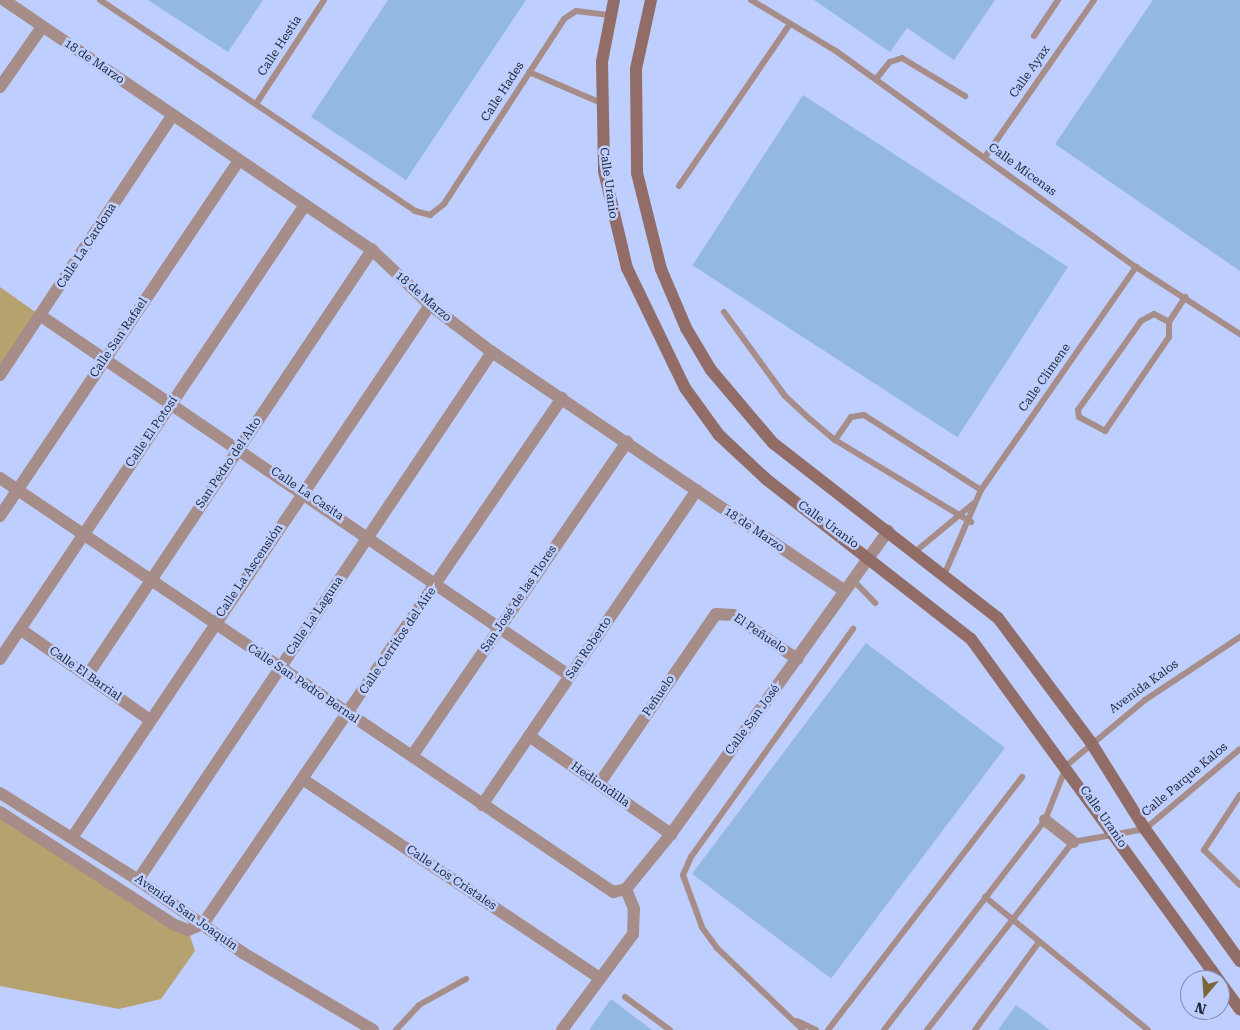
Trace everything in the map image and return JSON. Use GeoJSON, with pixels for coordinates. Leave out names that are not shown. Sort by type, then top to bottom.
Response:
{"type":"FeatureCollection","features":[{"type":"Feature","properties":{"kind":"street","name":"18 de Marzo"},"geometry":{"type":"LineString","coordinates":[[4,0],[372,250],[430,305],[492,352],[845,591]]}},
{"type":"Feature","properties":{"kind":"street","name":"Calle Uranio"},"geometry":{"type":"LineString","coordinates":[[614,0],[602,62],[601,103],[604,171],[627,268],[685,388],[719,435],[766,480],[870,556],[971,639],[1067,765],[1211,970]]}},
{"type":"Feature","properties":{"kind":"street"},"geometry":{"type":"LineString","coordinates":[[651,0],[636,69],[637,173],[661,269],[686,328],[710,370],[773,444],[944,572],[998,618],[1090,741],[1145,829],[1240,961]]}},
{"type":"Feature","properties":{"kind":"street"},"geometry":{"type":"LineString","coordinates":[[0,87],[42,27]]}},
{"type":"Feature","properties":{"kind":"street","name":"Calle La Cardona"},"geometry":{"type":"LineString","coordinates":[[0,375],[42,316],[173,115]]}},
{"type":"Feature","properties":{"kind":"street","name":"Calle San Rafael"},"geometry":{"type":"LineString","coordinates":[[0,516],[239,161]]}},
{"type":"Feature","properties":{"kind":"street","name":"Calle El Potosí"},"geometry":{"type":"LineString","coordinates":[[0,659],[305,205]]}},
{"type":"Feature","properties":{"kind":"street","name":"San Pedro del Alto"},"geometry":{"type":"LineString","coordinates":[[86,676],[372,250]]}},
{"type":"Feature","properties":{"kind":"street","name":"Calle La Ascensión"},"geometry":{"type":"LineString","coordinates":[[72,838],[430,305]]}},
{"type":"Feature","properties":{"kind":"street","name":"Calle La Casita"},"geometry":{"type":"LineString","coordinates":[[42,316],[369,536],[570,676]]}},
{"type":"Feature","properties":{"kind":"street","name":"Calle La Laguna"},"geometry":{"type":"LineString","coordinates":[[138,880],[492,352]]}},
{"type":"Feature","properties":{"kind":"street","name":"Calle Cerritos del Aire"},"geometry":{"type":"LineString","coordinates":[[198,927],[349,715],[562,398]]}},
{"type":"Feature","properties":{"kind":"street","name":"San José de las Flores"},"geometry":{"type":"LineString","coordinates":[[412,756],[627,442]]}},
{"type":"Feature","properties":{"kind":"street","name":"Calle San Pedro Bernal"},"geometry":{"type":"LineString","coordinates":[[0,478],[607,890],[626,889]]}},
{"type":"Feature","properties":{"kind":"street","name":"San Roberto"},"geometry":{"type":"LineString","coordinates":[[482,805],[697,490]]}},
{"type":"Feature","properties":{"kind":"street","name":"Calle San José"},"geometry":{"type":"LineString","coordinates":[[626,889],[671,834],[888,531]]}},
{"type":"Feature","properties":{"kind":"street","name":"El Peñuelo"},"geometry":{"type":"LineString","coordinates":[[721,612],[733,615],[797,659]]}},
{"type":"Feature","properties":{"kind":"street","name":"Peñuelo"},"geometry":{"type":"LineString","coordinates":[[599,784],[712,618],[721,612]]}},
{"type":"Feature","properties":{"kind":"street","name":"Calle El Barrial"},"geometry":{"type":"LineString","coordinates":[[20,629],[150,720]]}},
{"type":"Feature","properties":{"kind":"street","name":"Hediondilla"},"geometry":{"type":"LineString","coordinates":[[529,736],[671,834]]}},
{"type":"Feature","properties":{"kind":"street","name":"Calle Los Cristales"},"geometry":{"type":"LineString","coordinates":[[304,780],[598,976]]}},
{"type":"Feature","properties":{"kind":"street","name":"Avenida San Joaquín"},"geometry":{"type":"LineString","coordinates":[[1,796],[138,880],[198,927],[373,1030]]}},
{"type":"Feature","properties":{"kind":"street","name":"Avenida San Joaquín"},"geometry":{"type":"LineString","coordinates":[[0,812],[175,926],[198,927]]}},
{"type":"Feature","properties":{"kind":"street"},"geometry":{"type":"LineString","coordinates":[[1045,820],[1073,842]]}},
{"type":"Feature","properties":{"kind":"street"},"geometry":{"type":"LineString","coordinates":[[562,1030],[598,976],[633,934],[635,916],[626,889]]}},
{"type":"Feature","properties":{"kind":"street","name":"Calle Uranio"},"geometry":{"type":"LineString","coordinates":[[1230,996],[1240,1010]]}},
{"type":"Feature","properties":{"kind":"lane"},"geometry":{"type":"LineString","coordinates":[[100,0],[256,104]]}},
{"type":"Feature","properties":{"kind":"lane","name":"Calle Hestia"},"geometry":{"type":"LineString","coordinates":[[256,104],[324,0]]}},
{"type":"Feature","properties":{"kind":"lane","name":"Calle Micenas"},"geometry":{"type":"LineString","coordinates":[[751,0],[876,80],[1136,267],[1240,334]]}},
{"type":"Feature","properties":{"kind":"lane"},"geometry":{"type":"LineString","coordinates":[[1034,36],[1058,0]]}},
{"type":"Feature","properties":{"kind":"lane","name":"Calle Ayax"},"geometry":{"type":"LineString","coordinates":[[985,157],[1094,0]]}},
{"type":"Feature","properties":{"kind":"lane","name":"Calle Hades"},"geometry":{"type":"LineString","coordinates":[[256,104],[415,211],[430,215],[444,204],[529,72],[570,13],[610,15]]}},
{"type":"Feature","properties":{"kind":"lane"},"geometry":{"type":"LineString","coordinates":[[679,186],[790,24]]}},
{"type":"Feature","properties":{"kind":"lane"},"geometry":{"type":"LineString","coordinates":[[876,80],[890,62],[902,58],[965,96]]}},
{"type":"Feature","properties":{"kind":"lane"},"geometry":{"type":"LineString","coordinates":[[529,72],[601,103]]}},
{"type":"Feature","properties":{"kind":"lane","name":"Calle Climene"},"geometry":{"type":"LineString","coordinates":[[944,572],[970,522],[974,502],[981,490],[1136,267]]}},
{"type":"Feature","properties":{"kind":"lane"},"geometry":{"type":"LineString","coordinates":[[1169,322],[1154,314],[1141,321],[1078,410],[1079,417],[1105,431],[1169,337],[1169,322],[1185,297]]}},
{"type":"Feature","properties":{"kind":"lane"},"geometry":{"type":"LineString","coordinates":[[724,312],[785,396],[835,440],[970,522]]}},
{"type":"Feature","properties":{"kind":"lane"},"geometry":{"type":"LineString","coordinates":[[835,440],[851,417],[864,415],[981,490]]}},
{"type":"Feature","properties":{"kind":"lane","name":"Calle Climene"},"geometry":{"type":"LineString","coordinates":[[916,551],[956,514],[974,502]]}},
{"type":"Feature","properties":{"kind":"lane"},"geometry":{"type":"LineString","coordinates":[[853,580],[875,603]]}},
{"type":"Feature","properties":{"kind":"lane"},"geometry":{"type":"LineString","coordinates":[[803,1030],[796,1020],[717,948],[702,927],[683,875],[691,857],[853,629]]}},
{"type":"Feature","properties":{"kind":"lane","name":"Avenida Kalos"},"geometry":{"type":"LineString","coordinates":[[1067,765],[1090,741],[1204,656],[1240,636]]}},
{"type":"Feature","properties":{"kind":"lane","name":"Calle Parque Kalos"},"geometry":{"type":"LineString","coordinates":[[1073,842],[1116,836],[1145,829],[1240,749]]}},
{"type":"Feature","properties":{"kind":"lane"},"geometry":{"type":"LineString","coordinates":[[884,1030],[1045,820],[1067,765]]}},
{"type":"Feature","properties":{"kind":"lane"},"geometry":{"type":"LineString","coordinates":[[828,1030],[1022,777]]}},
{"type":"Feature","properties":{"kind":"lane"},"geometry":{"type":"LineString","coordinates":[[1240,795],[1204,850],[1240,885]]}},
{"type":"Feature","properties":{"kind":"lane"},"geometry":{"type":"LineString","coordinates":[[927,1030],[1010,918],[1073,842]]}},
{"type":"Feature","properties":{"kind":"lane"},"geometry":{"type":"LineString","coordinates":[[985,897],[1148,1030]]}},
{"type":"Feature","properties":{"kind":"lane"},"geometry":{"type":"LineString","coordinates":[[975,1030],[1039,942]]}},
{"type":"Feature","properties":{"kind":"lane"},"geometry":{"type":"LineString","coordinates":[[396,1030],[418,1005],[466,979]]}},
{"type":"Feature","properties":{"kind":"lane"},"geometry":{"type":"LineString","coordinates":[[625,997],[670,1030]]}},
{"type":"Feature","properties":{"kind":"lane"},"geometry":{"type":"LineString","coordinates":[[796,1020],[816,1030]]}},
{"type":"Feature","properties":{"kind":"shaded area"},"geometry":{"type":"Polygon","coordinates":[[[0,287],[41,316],[0,375],[0,287]]]}},
{"type":"Feature","properties":{"kind":"shaded area"},"geometry":{"type":"Polygon","coordinates":[[[0,812],[188,930],[195,951],[161,999],[119,1009],[0,986],[0,812]]]}},
{"type":"Feature","properties":{"kind":"building"},"geometry":{"type":"Polygon","coordinates":[[[148,0],[263,0],[228,52],[148,0]]]}},
{"type":"Feature","properties":{"kind":"building"},"geometry":{"type":"Polygon","coordinates":[[[388,0],[526,0],[406,180],[311,117],[388,0]]]}},
{"type":"Feature","properties":{"kind":"building"},"geometry":{"type":"Polygon","coordinates":[[[814,0],[995,0],[954,60],[907,28],[890,52],[814,0]]]}},
{"type":"Feature","properties":{"kind":"building"},"geometry":{"type":"Polygon","coordinates":[[[1153,0],[1240,0],[1240,271],[1055,144],[1153,0]]]}},
{"type":"Feature","properties":{"kind":"building"},"geometry":{"type":"Polygon","coordinates":[[[803,95],[1068,267],[957,437],[692,265],[803,95]]]}},
{"type":"Feature","properties":{"kind":"building"},"geometry":{"type":"Polygon","coordinates":[[[866,643],[1005,748],[831,979],[692,874],[866,643]]]}},
{"type":"Feature","properties":{"kind":"building"},"geometry":{"type":"Polygon","coordinates":[[[611,999],[652,1030],[589,1030],[611,999]]]}},
{"type":"Feature","properties":{"kind":"building"},"geometry":{"type":"Polygon","coordinates":[[[1016,1005],[1050,1030],[998,1030],[1016,1005]]]}}]}
